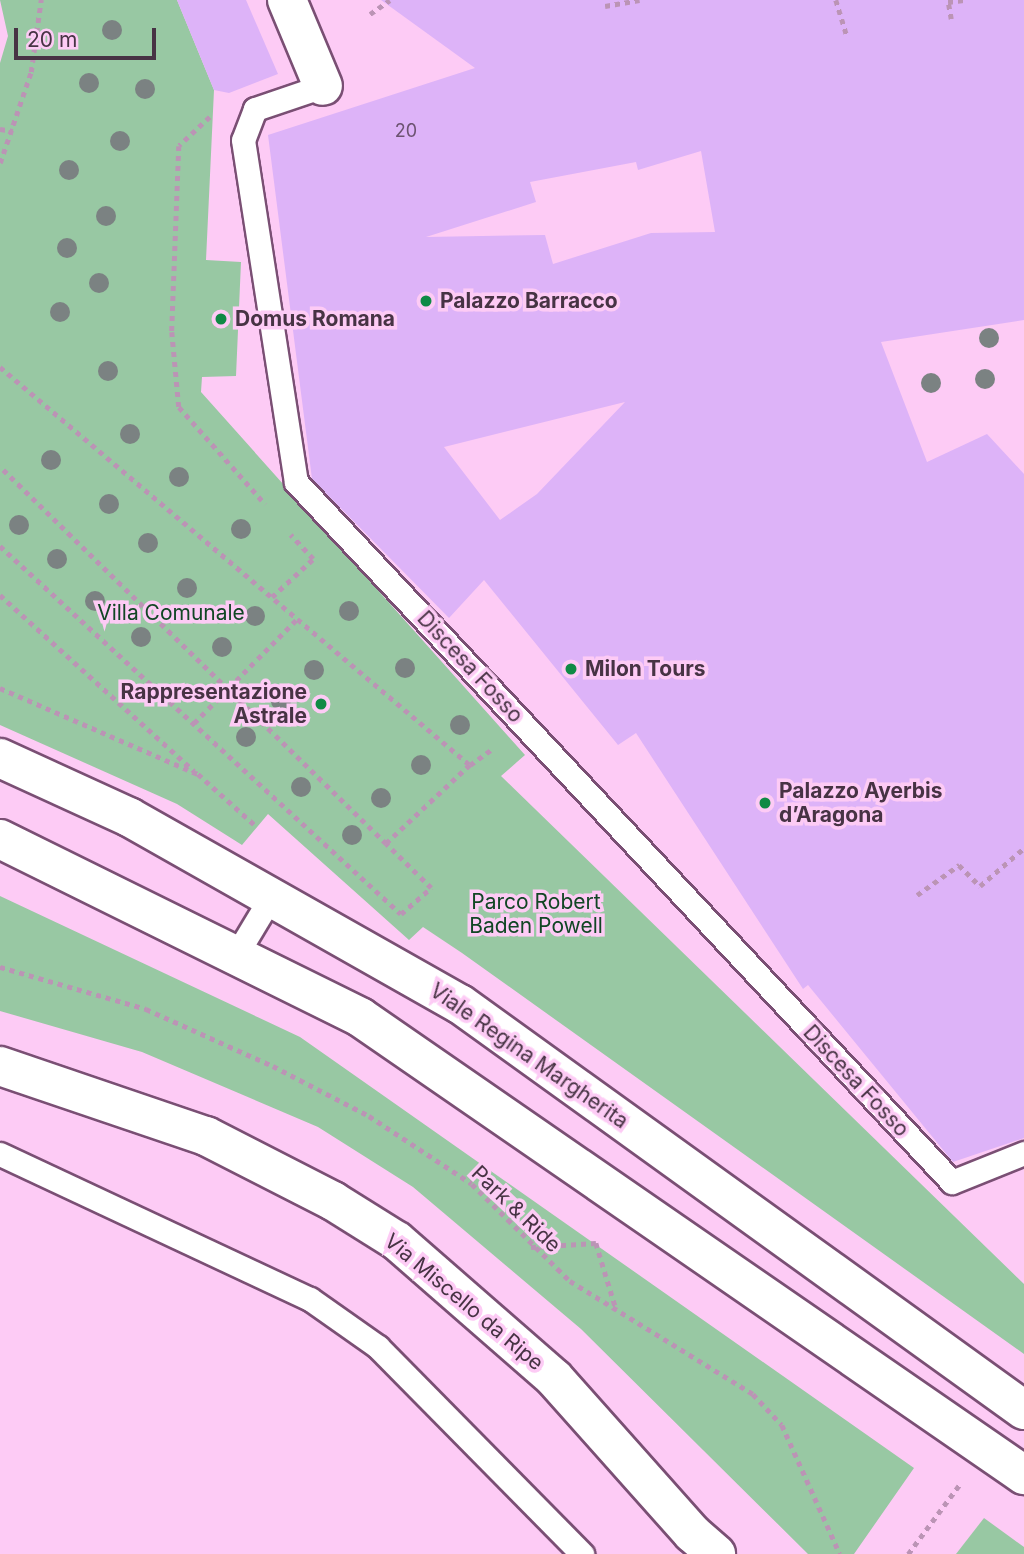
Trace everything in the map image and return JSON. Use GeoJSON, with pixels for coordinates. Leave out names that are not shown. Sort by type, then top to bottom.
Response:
{"type":"FeatureCollection","features":[{"type":"Feature","properties":{"kind":"street"},"geometry":{"type":"LineString","coordinates":[[286,0],[323,86]]}},
{"type":"Feature","properties":{"kind":"street","name":"Viale Regina Margherita"},"geometry":{"type":"LineString","coordinates":[[0,758],[129,817],[460,1004],[1024,1410]]}},
{"type":"Feature","properties":{"kind":"street"},"geometry":{"type":"LineString","coordinates":[[0,839],[359,1017],[1024,1475]]}},
{"type":"Feature","properties":{"kind":"street","name":"Via Miscello da Ripe"},"geometry":{"type":"LineString","coordinates":[[0,1066],[206,1136],[333,1201],[397,1241],[554,1378],[692,1534],[716,1554]]}},
{"type":"Feature","properties":{"kind":"lane","name":"Discesa Fosso"},"geometry":{"type":"LineString","coordinates":[[323,86],[255,109],[243,141],[296,482],[952,1182],[1024,1153]]}},
{"type":"Feature","properties":{"kind":"lane"},"geometry":{"type":"LineString","coordinates":[[236,955],[271,897]]}},
{"type":"Feature","properties":{"kind":"lane"},"geometry":{"type":"LineString","coordinates":[[0,1154],[310,1298],[378,1347],[582,1554]]}},
{"type":"Feature","properties":{"kind":"path"},"geometry":{"type":"LineString","coordinates":[[0,163],[13,131],[40,30],[41,0]]}},
{"type":"Feature","properties":{"kind":"path"},"geometry":{"type":"LineString","coordinates":[[370,14],[390,0]]}},
{"type":"Feature","properties":{"kind":"path"},"geometry":{"type":"LineString","coordinates":[[605,6],[639,0]]}},
{"type":"Feature","properties":{"kind":"path"},"geometry":{"type":"LineString","coordinates":[[836,0],[847,37]]}},
{"type":"Feature","properties":{"kind":"path"},"geometry":{"type":"LineString","coordinates":[[951,19],[948,2],[964,0]]}},
{"type":"Feature","properties":{"kind":"path"},"geometry":{"type":"LineString","coordinates":[[210,117],[180,146],[172,332],[179,407],[268,508]]}},
{"type":"Feature","properties":{"kind":"path"},"geometry":{"type":"LineString","coordinates":[[0,129],[13,131]]}},
{"type":"Feature","properties":{"kind":"path"},"geometry":{"type":"LineString","coordinates":[[0,367],[470,765]]}},
{"type":"Feature","properties":{"kind":"path"},"geometry":{"type":"LineString","coordinates":[[0,467],[431,888],[401,914],[0,546]]}},
{"type":"Feature","properties":{"kind":"path"},"geometry":{"type":"LineString","coordinates":[[272,597],[313,559],[286,529]]}},
{"type":"Feature","properties":{"kind":"path"},"geometry":{"type":"LineString","coordinates":[[0,595],[257,827]]}},
{"type":"Feature","properties":{"kind":"path"},"geometry":{"type":"LineString","coordinates":[[194,723],[298,619]]}},
{"type":"Feature","properties":{"kind":"path"},"geometry":{"type":"LineString","coordinates":[[0,688],[198,774]]}},
{"type":"Feature","properties":{"kind":"path"},"geometry":{"type":"LineString","coordinates":[[386,844],[492,747],[501,757]]}},
{"type":"Feature","properties":{"kind":"path"},"geometry":{"type":"LineString","coordinates":[[917,895],[959,864],[980,886],[1024,848]]}},
{"type":"Feature","properties":{"kind":"path","name":"Park & Ride"},"geometry":{"type":"LineString","coordinates":[[0,967],[146,1009],[369,1116],[472,1184],[531,1247],[569,1281],[753,1394],[782,1425],[840,1554]]}},
{"type":"Feature","properties":{"kind":"path"},"geometry":{"type":"LineString","coordinates":[[531,1247],[596,1243],[616,1310]]}},
{"type":"Feature","properties":{"kind":"path"},"geometry":{"type":"LineString","coordinates":[[908,1554],[965,1478]]}},
{"type":"Feature","properties":{"kind":"green space","name":"Villa Comunale"},"geometry":{"type":"Polygon","coordinates":[[[0,0],[177,0],[214,90],[206,260],[241,262],[236,376],[202,377],[201,392],[525,755],[501,776],[1024,1284],[1024,1354],[462,953],[423,927],[409,940],[268,814],[242,845],[177,804],[0,725],[0,63],[8,36],[0,0]]]}},
{"type":"Feature","properties":{"kind":"green space"},"geometry":{"type":"Polygon","coordinates":[[[0,896],[300,1037],[914,1468],[854,1554],[808,1554],[581,1329],[413,1187],[318,1127],[142,1052],[0,1011],[0,896]]]}},
{"type":"Feature","properties":{"kind":"green space"},"geometry":{"type":"Polygon","coordinates":[[[984,1518],[1024,1547],[1024,1554],[956,1554],[984,1518]]]}},
{"type":"Feature","properties":{"kind":"building"},"geometry":{"type":"Polygon","coordinates":[[[177,0],[246,0],[278,74],[229,93],[214,90],[177,0]]]}},
{"type":"Feature","properties":{"kind":"building"},"geometry":{"type":"Polygon","coordinates":[[[381,0],[1024,0],[1024,320],[881,342],[927,462],[987,434],[1024,474],[1024,1138],[953,1162],[808,985],[803,989],[636,733],[618,745],[484,580],[449,618],[312,479],[268,135],[475,68],[381,0]],[[701,151],[638,170],[636,162],[530,182],[536,202],[426,237],[545,235],[553,264],[651,233],[715,232],[701,151]],[[625,402],[444,447],[500,520],[537,494],[625,402]]]}},
{"type":"Feature","properties":{"kind":"place","name":"Palazzo Barracco"},"geometry":{"type":"Point","coordinates":[426,301]}},
{"type":"Feature","properties":{"kind":"place","name":"Domus Romana"},"geometry":{"type":"Point","coordinates":[221,319]}},
{"type":"Feature","properties":{"kind":"place","name":"Milon Tours"},"geometry":{"type":"Point","coordinates":[571,669]}},
{"type":"Feature","properties":{"kind":"place","name":"Rappresentazione Astrale"},"geometry":{"type":"Point","coordinates":[321,704]}},
{"type":"Feature","properties":{"kind":"place","name":"Palazzo Ayerbis d’Aragona"},"geometry":{"type":"Point","coordinates":[765,803]}},
{"type":"Feature","properties":{"kind":"park label","name":"Parco Robert Baden Powell"},"geometry":{"type":"Point","coordinates":[536,914]}}]}
